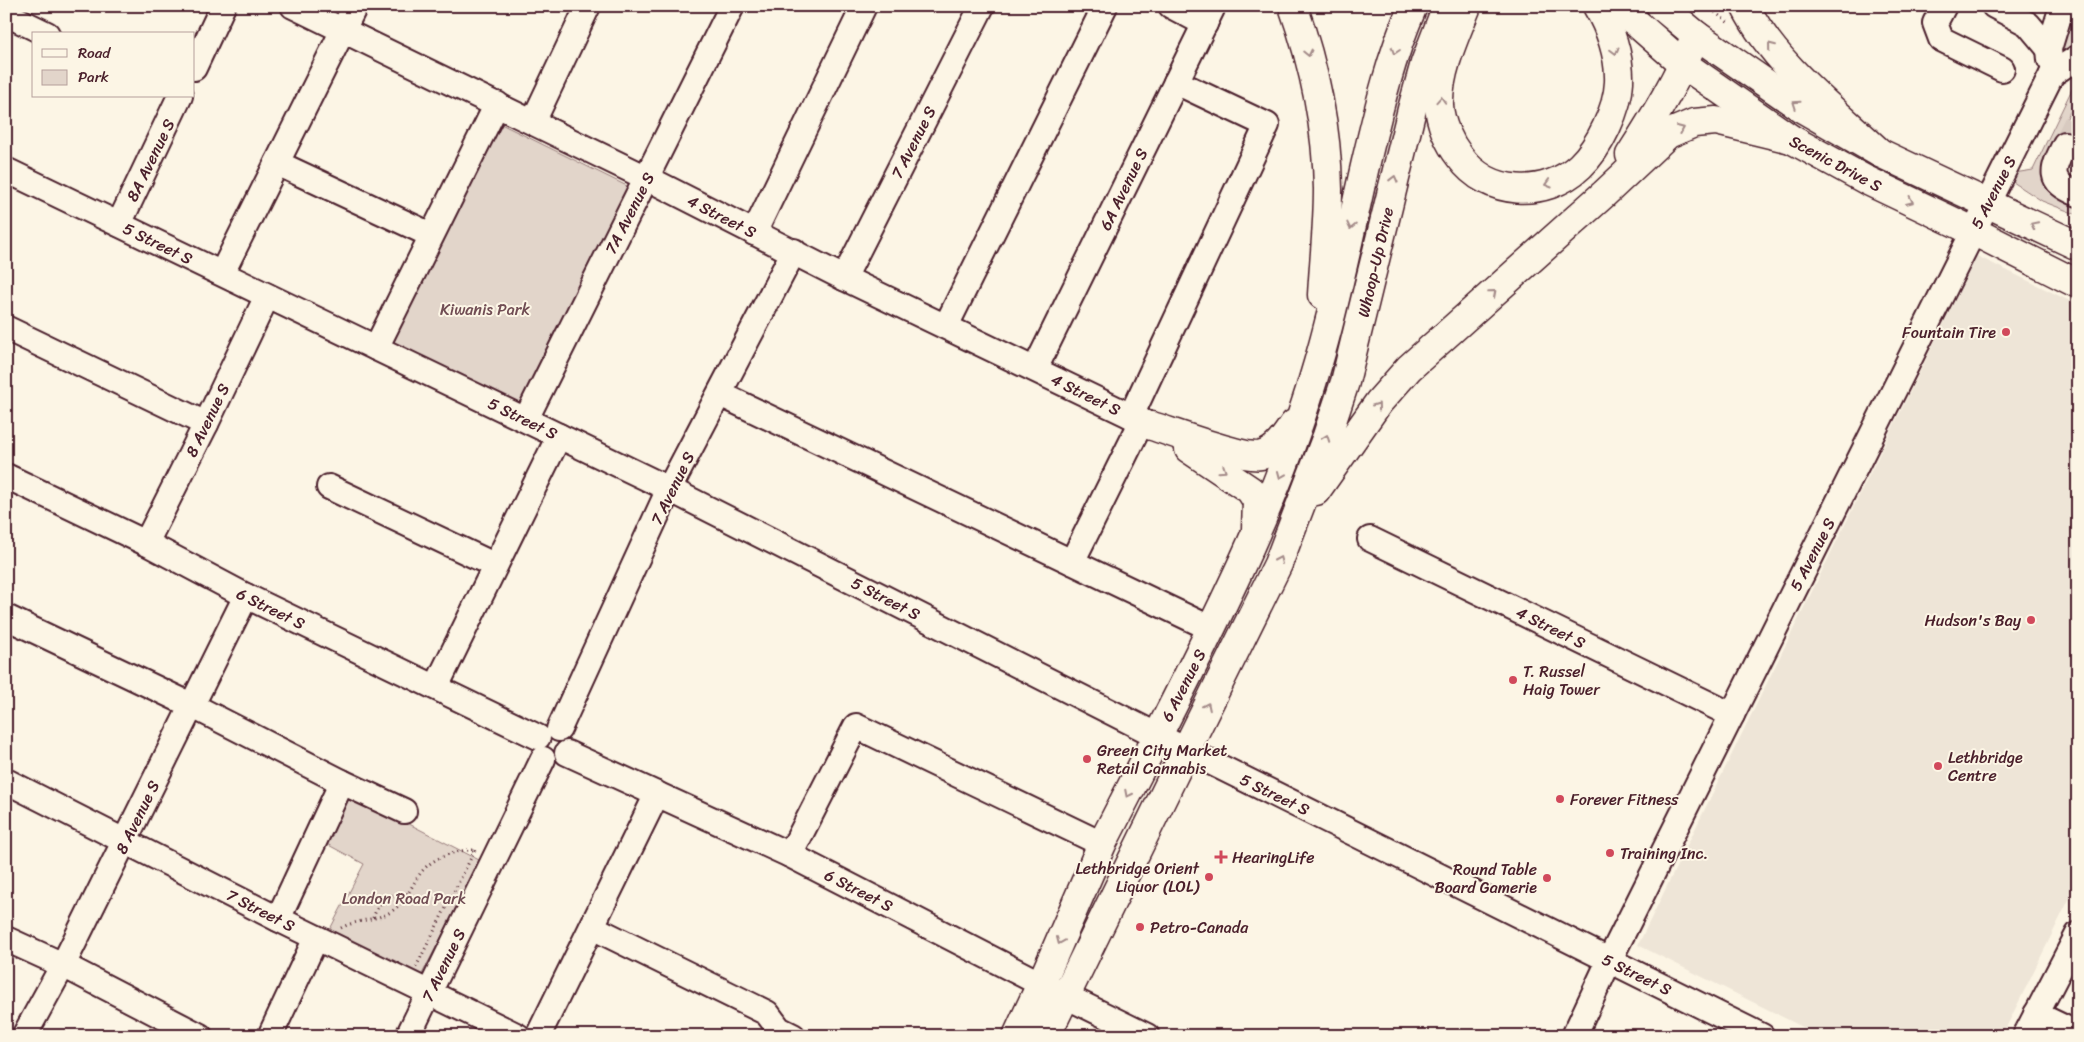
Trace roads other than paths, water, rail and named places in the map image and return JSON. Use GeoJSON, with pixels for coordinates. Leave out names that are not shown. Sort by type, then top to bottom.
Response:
{"type":"FeatureCollection","features":[{"type":"Feature","properties":{"kind":"main road"},"geometry":{"type":"LineString","coordinates":[[1293,6],[1306,42],[1318,92],[1328,189],[1319,360]]}},
{"type":"Feature","properties":{"kind":"main road","name":"Whoop-Up Drive"},"geometry":{"type":"LineString","coordinates":[[1303,412],[1319,360],[1384,84],[1400,35],[1413,6]]}},
{"type":"Feature","properties":{"kind":"main road","name":"Whoop-Up Drive"},"geometry":{"type":"LineString","coordinates":[[1297,516],[1345,382],[1412,109],[1425,63],[1448,6]]}},
{"type":"Feature","properties":{"kind":"main road"},"geometry":{"type":"LineString","coordinates":[[1467,6],[1452,43],[1443,74],[1439,105],[1445,131],[1453,148],[1467,167],[1482,179],[1504,187],[1528,190],[1558,181],[1579,167],[1599,143],[1610,119],[1619,82],[1616,52],[1597,6]]}},
{"type":"Feature","properties":{"kind":"main road","name":"Scenic Drive S"},"geometry":{"type":"LineString","coordinates":[[1617,6],[1683,64],[1791,139],[1866,180],[1974,231],[2078,284]]}},
{"type":"Feature","properties":{"kind":"main road","name":"Scenic Drive S"},"geometry":{"type":"LineString","coordinates":[[1661,6],[1696,35],[1800,107],[1880,153],[1988,202],[2078,246]]}},
{"type":"Feature","properties":{"kind":"main road"},"geometry":{"type":"LineString","coordinates":[[1745,6],[1755,26],[1786,64],[1880,153]]}},
{"type":"Feature","properties":{"kind":"main road"},"geometry":{"type":"LineString","coordinates":[[1604,194],[1662,106],[1696,35]]}},
{"type":"Feature","properties":{"kind":"main road"},"geometry":{"type":"LineString","coordinates":[[1297,516],[1330,473],[1379,402],[1409,368],[1604,194],[1668,134],[1694,123],[1716,121],[1791,139]]}},
{"type":"Feature","properties":{"kind":"main road"},"geometry":{"type":"LineString","coordinates":[[1142,421],[1228,451],[1246,456],[1262,456],[1279,444],[1303,412]]}},
{"type":"Feature","properties":{"kind":"main road","name":"6 Avenue S"},"geometry":{"type":"LineString","coordinates":[[1017,1036],[1102,844],[1212,629],[1255,537],[1283,470],[1303,412]]}},
{"type":"Feature","properties":{"kind":"main road"},"geometry":{"type":"LineString","coordinates":[[1142,421],[1214,465],[1250,490],[1257,501],[1258,513],[1255,537]]}},
{"type":"Feature","properties":{"kind":"main road","name":"6 Avenue S"},"geometry":{"type":"LineString","coordinates":[[1046,1036],[1278,564],[1297,516]]}},
{"type":"Feature","properties":{"kind":"street"},"geometry":{"type":"LineString","coordinates":[[195,66],[223,6]]}},
{"type":"Feature","properties":{"kind":"street","name":"4 Street S"},"geometry":{"type":"LineString","coordinates":[[293,6],[498,104],[754,233],[794,251],[844,278],[1142,421]]}},
{"type":"Feature","properties":{"kind":"street"},"geometry":{"type":"LineString","coordinates":[[222,274],[355,6]]}},
{"type":"Feature","properties":{"kind":"street"},"geometry":{"type":"LineString","coordinates":[[533,122],[588,6]]}},
{"type":"Feature","properties":{"kind":"street","name":"7A Avenue S"},"geometry":{"type":"LineString","coordinates":[[526,420],[732,6]]}},
{"type":"Feature","properties":{"kind":"street"},"geometry":{"type":"LineString","coordinates":[[754,233],[864,6]]}},
{"type":"Feature","properties":{"kind":"street","name":"7 Avenue S"},"geometry":{"type":"LineString","coordinates":[[844,278],[982,6]]}},
{"type":"Feature","properties":{"kind":"street"},"geometry":{"type":"LineString","coordinates":[[946,326],[1105,6]]}},
{"type":"Feature","properties":{"kind":"street","name":"6A Avenue S"},"geometry":{"type":"LineString","coordinates":[[1034,369],[1208,17],[1171,6]]}},
{"type":"Feature","properties":{"kind":"street"},"geometry":{"type":"LineString","coordinates":[[1944,6],[1935,23],[1941,40],[2002,69]]}},
{"type":"Feature","properties":{"kind":"street"},"geometry":{"type":"LineString","coordinates":[[2011,13],[2060,12],[2050,49],[2052,74],[2078,57]]}},
{"type":"Feature","properties":{"kind":"street"},"geometry":{"type":"LineString","coordinates":[[2011,13],[2050,49]]}},
{"type":"Feature","properties":{"kind":"street"},"geometry":{"type":"LineString","coordinates":[[6,14],[43,32]]}},
{"type":"Feature","properties":{"kind":"street","name":"5 Avenue S"},"geometry":{"type":"LineString","coordinates":[[1574,1036],[1609,961],[2052,74]]}},
{"type":"Feature","properties":{"kind":"street"},"geometry":{"type":"LineString","coordinates":[[1072,562],[1142,421],[1267,125],[1176,82]]}},
{"type":"Feature","properties":{"kind":"street","name":"8A Avenue S"},"geometry":{"type":"LineString","coordinates":[[119,224],[178,98]]}},
{"type":"Feature","properties":{"kind":"street"},"geometry":{"type":"LineString","coordinates":[[376,348],[430,235],[498,104]]}},
{"type":"Feature","properties":{"kind":"street"},"geometry":{"type":"LineString","coordinates":[[2065,144],[2055,164],[2054,174],[2056,181],[2062,187],[2078,194]]}},
{"type":"Feature","properties":{"kind":"street"},"geometry":{"type":"LineString","coordinates":[[277,163],[430,235]]}},
{"type":"Feature","properties":{"kind":"street","name":"5 Street S"},"geometry":{"type":"LineString","coordinates":[[6,170],[669,489],[1186,750],[1762,1036]]}},
{"type":"Feature","properties":{"kind":"street","name":"7 Avenue S"},"geometry":{"type":"LineString","coordinates":[[408,1036],[429,992],[484,854],[546,742],[669,489],[794,251]]}},
{"type":"Feature","properties":{"kind":"street","name":"8 Avenue S"},"geometry":{"type":"LineString","coordinates":[[146,543],[206,424],[267,296]]}},
{"type":"Feature","properties":{"kind":"street"},"geometry":{"type":"LineString","coordinates":[[6,328],[206,424]]}},
{"type":"Feature","properties":{"kind":"street"},"geometry":{"type":"LineString","coordinates":[[720,394],[1212,629]]}},
{"type":"Feature","properties":{"kind":"street"},"geometry":{"type":"LineString","coordinates":[[436,687],[494,565],[559,436]]}},
{"type":"Feature","properties":{"kind":"street","name":"6 Street S"},"geometry":{"type":"LineString","coordinates":[[6,476],[146,543],[246,596],[546,742],[548,761],[559,760],[567,753],[658,794],[790,855],[1041,984],[1147,1036]]}},
{"type":"Feature","properties":{"kind":"street"},"geometry":{"type":"LineString","coordinates":[[329,487],[494,565]]}},
{"type":"Feature","properties":{"kind":"street","name":"4 Street S"},"geometry":{"type":"LineString","coordinates":[[1370,539],[1732,715]]}},
{"type":"Feature","properties":{"kind":"street","name":"8 Avenue S"},"geometry":{"type":"LineString","coordinates":[[24,1036],[63,965],[246,596]]}},
{"type":"Feature","properties":{"kind":"street"},"geometry":{"type":"LineString","coordinates":[[6,617],[191,705],[342,782],[404,811]]}},
{"type":"Feature","properties":{"kind":"street"},"geometry":{"type":"LineString","coordinates":[[790,855],[856,726],[1102,844]]}},
{"type":"Feature","properties":{"kind":"street","name":"7 Street S"},"geometry":{"type":"LineString","coordinates":[[6,781],[278,919],[333,936],[429,992],[518,1036]]}},
{"type":"Feature","properties":{"kind":"street"},"geometry":{"type":"LineString","coordinates":[[278,919],[342,782]]}},
{"type":"Feature","properties":{"kind":"street"},"geometry":{"type":"LineString","coordinates":[[538,1036],[658,794]]}},
{"type":"Feature","properties":{"kind":"street"},"geometry":{"type":"LineString","coordinates":[[592,927],[767,1013],[779,1029],[792,1036]]}},
{"type":"Feature","properties":{"kind":"street"},"geometry":{"type":"LineString","coordinates":[[2025,1036],[2078,934]]}},
{"type":"Feature","properties":{"kind":"street"},"geometry":{"type":"LineString","coordinates":[[270,1036],[333,936]]}},
{"type":"Feature","properties":{"kind":"street"},"geometry":{"type":"LineString","coordinates":[[6,939],[63,965],[200,1036]]}},
{"type":"Feature","properties":{"kind":"street"},"geometry":{"type":"LineString","coordinates":[[2036,1014],[2078,1034]]}},
{"type":"Feature","properties":{"kind":"tunnel"},"geometry":{"type":"LineString","coordinates":[[2065,144],[2078,118]]}},
{"type":"Feature","properties":{"kind":"place","name":"Fountain Tire"},"geometry":{"type":"Point","coordinates":[2006,332]}},
{"type":"Feature","properties":{"kind":"place","name":"Hudson's Bay"},"geometry":{"type":"Point","coordinates":[2031,620]}},
{"type":"Feature","properties":{"kind":"place","name":"T. Russel Haig Tower"},"geometry":{"type":"Point","coordinates":[1513,680]}},
{"type":"Feature","properties":{"kind":"place","name":"Green City Market Retail Cannabis"},"geometry":{"type":"Point","coordinates":[1087,759]}},
{"type":"Feature","properties":{"kind":"place","name":"Lethbridge Centre"},"geometry":{"type":"Point","coordinates":[1938,766]}},
{"type":"Feature","properties":{"kind":"place","name":"Forever Fitness"},"geometry":{"type":"Point","coordinates":[1560,799]}},
{"type":"Feature","properties":{"kind":"place","name":"Training Inc."},"geometry":{"type":"Point","coordinates":[1610,853]}},
{"type":"Feature","properties":{"kind":"place","name":"HearingLife"},"geometry":{"type":"Point","coordinates":[1221,857]}},
{"type":"Feature","properties":{"kind":"place","name":"Lethbridge Orient Liquor (LOL)"},"geometry":{"type":"Point","coordinates":[1209,877]}},
{"type":"Feature","properties":{"kind":"place","name":"Round Table Board Gamerie"},"geometry":{"type":"Point","coordinates":[1547,878]}},
{"type":"Feature","properties":{"kind":"place","name":"Petro-Canada"},"geometry":{"type":"Point","coordinates":[1140,927]}},
{"type":"Feature","properties":{"kind":"park label","name":"Kiwanis Park"},"geometry":{"type":"Point","coordinates":[485,309]}},
{"type":"Feature","properties":{"kind":"park label","name":"London Road Park"},"geometry":{"type":"Point","coordinates":[404,898]}}]}
